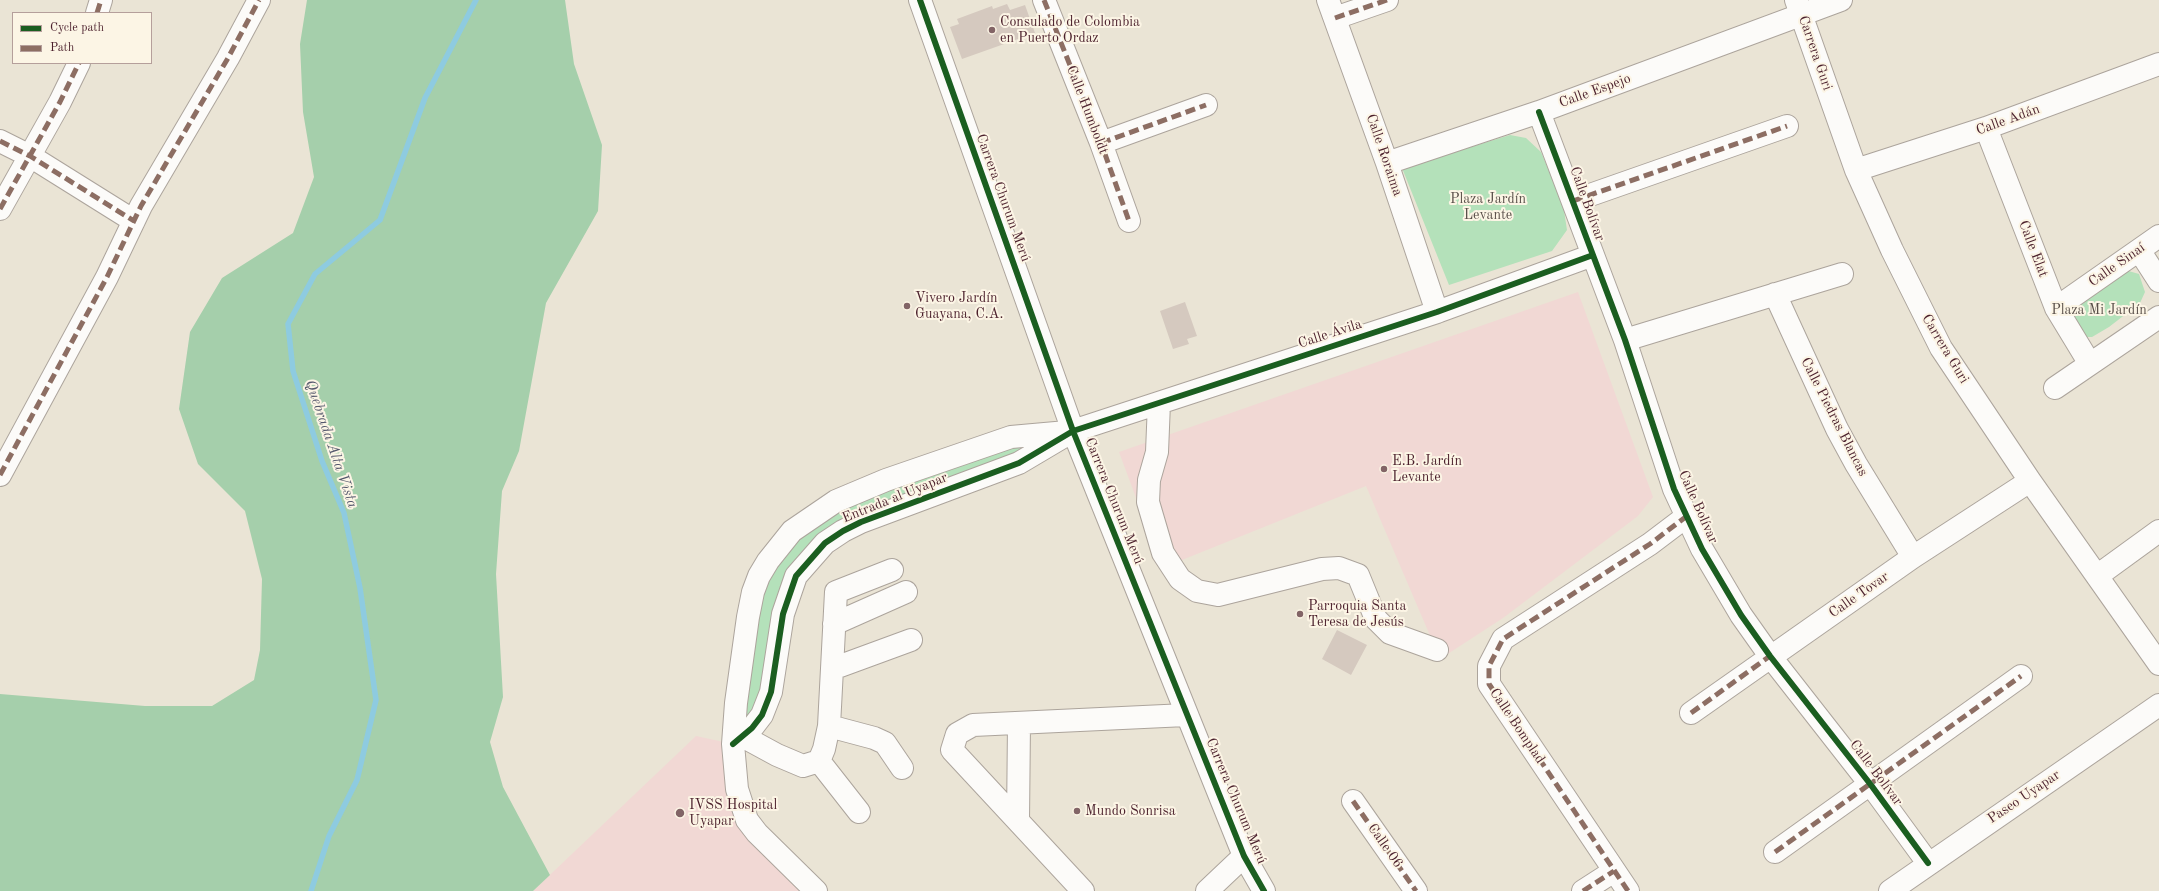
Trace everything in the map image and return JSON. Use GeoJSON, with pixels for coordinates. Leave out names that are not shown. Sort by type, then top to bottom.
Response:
{"type":"FeatureCollection","features":[{"type":"Feature","properties":{"kind":"street"},"geometry":{"type":"LineString","coordinates":[[97,12],[101,0]]}},
{"type":"Feature","properties":{"kind":"street"},"geometry":{"type":"LineString","coordinates":[[0,475],[107,277],[134,221],[184,131],[228,58],[259,0]]}},
{"type":"Feature","properties":{"kind":"street","name":"Calle Humboldt"},"geometry":{"type":"LineString","coordinates":[[1044,0],[1101,143],[1129,221]]}},
{"type":"Feature","properties":{"kind":"street"},"geometry":{"type":"LineString","coordinates":[[1331,9],[1387,0]]}},
{"type":"Feature","properties":{"kind":"street","name":"Calle Espejo"},"geometry":{"type":"LineString","coordinates":[[1387,163],[1539,112],[1799,7],[1841,0]]}},
{"type":"Feature","properties":{"kind":"street","name":"Carrera Churum Merú"},"geometry":{"type":"LineString","coordinates":[[922,1],[1073,431],[1244,856],[1264,891]]}},
{"type":"Feature","properties":{"kind":"street","name":"Carrera Guri"},"geometry":{"type":"LineString","coordinates":[[1799,7],[1856,170],[1892,250],[1941,348],[2030,481],[2159,664]]}},
{"type":"Feature","properties":{"kind":"street","name":"Calle Roraima"},"geometry":{"type":"LineString","coordinates":[[1331,9],[1387,163],[1438,312]]}},
{"type":"Feature","properties":{"kind":"street"},"geometry":{"type":"LineString","coordinates":[[0,209],[60,102],[79,64]]}},
{"type":"Feature","properties":{"kind":"street","name":"Calle Adán"},"geometry":{"type":"LineString","coordinates":[[1856,170],[1986,128],[2159,64]]}},
{"type":"Feature","properties":{"kind":"street"},"geometry":{"type":"LineString","coordinates":[[1101,143],[1206,105]]}},
{"type":"Feature","properties":{"kind":"street","name":"Calle Bolívar"},"geometry":{"type":"LineString","coordinates":[[1539,112],[1625,340],[1674,489],[1702,548],[1741,614],[1770,656],[1871,785],[1928,863]]}},
{"type":"Feature","properties":{"kind":"street"},"geometry":{"type":"LineString","coordinates":[[1573,200],[1787,126]]}},
{"type":"Feature","properties":{"kind":"street","name":"Calle Elat"},"geometry":{"type":"LineString","coordinates":[[1986,128],[2056,308],[2090,364]]}},
{"type":"Feature","properties":{"kind":"street"},"geometry":{"type":"LineString","coordinates":[[0,140],[30,156],[134,221]]}},
{"type":"Feature","properties":{"kind":"street","name":"Calle Sinaí"},"geometry":{"type":"LineString","coordinates":[[2056,308],[2159,236]]}},
{"type":"Feature","properties":{"kind":"street"},"geometry":{"type":"LineString","coordinates":[[2139,250],[2159,281]]}},
{"type":"Feature","properties":{"kind":"street","name":"Calle Ávila"},"geometry":{"type":"LineString","coordinates":[[1073,431],[1438,312],[1593,255]]}},
{"type":"Feature","properties":{"kind":"street"},"geometry":{"type":"LineString","coordinates":[[1625,340],[1842,274]]}},
{"type":"Feature","properties":{"kind":"street","name":"Calle Piedras Blancas"},"geometry":{"type":"LineString","coordinates":[[1775,294],[1837,429],[1856,464],[1913,557]]}},
{"type":"Feature","properties":{"kind":"street"},"geometry":{"type":"LineString","coordinates":[[2055,388],[2159,318]]}},
{"type":"Feature","properties":{"kind":"street"},"geometry":{"type":"LineString","coordinates":[[1159,403],[1157,452],[1149,480],[1148,502],[1163,553],[1180,579],[1197,591],[1218,595],[1322,569],[1339,568],[1358,575],[1376,619],[1390,632],[1438,650]]}},
{"type":"Feature","properties":{"kind":"street","name":"Entrada al Uyapar"},"geometry":{"type":"LineString","coordinates":[[737,740],[736,703],[753,592],[759,576],[768,560],[792,530],[836,500],[886,480],[1011,437],[1073,431]]}},
{"type":"Feature","properties":{"kind":"street","name":"Entrada al Uyapar"},"geometry":{"type":"LineString","coordinates":[[737,740],[752,728],[762,715],[771,692],[783,614],[796,576],[825,543],[842,531],[861,522],[1018,463],[1073,431]]}},
{"type":"Feature","properties":{"kind":"street","name":"Calle Tovar"},"geometry":{"type":"LineString","coordinates":[[1692,713],[1770,656],[1913,557],[2030,481]]}},
{"type":"Feature","properties":{"kind":"street","name":"Calle Bomplad"},"geometry":{"type":"LineString","coordinates":[[1628,891],[1489,684],[1489,666],[1503,639],[1650,544],[1687,516]]}},
{"type":"Feature","properties":{"kind":"street"},"geometry":{"type":"LineString","coordinates":[[2097,576],[2159,531]]}},
{"type":"Feature","properties":{"kind":"street"},"geometry":{"type":"LineString","coordinates":[[819,761],[824,749],[829,726],[837,590],[892,570]]}},
{"type":"Feature","properties":{"kind":"street"},"geometry":{"type":"LineString","coordinates":[[834,624],[906,592]]}},
{"type":"Feature","properties":{"kind":"street"},"geometry":{"type":"LineString","coordinates":[[832,669],[911,640]]}},
{"type":"Feature","properties":{"kind":"street"},"geometry":{"type":"LineString","coordinates":[[1776,852],[2021,676]]}},
{"type":"Feature","properties":{"kind":"street","name":"Paseo Uyapar"},"geometry":{"type":"LineString","coordinates":[[1890,891],[1928,863],[2159,705]]}},
{"type":"Feature","properties":{"kind":"street"},"geometry":{"type":"LineString","coordinates":[[1083,891],[952,750],[957,734],[973,725],[1186,715]]}},
{"type":"Feature","properties":{"kind":"street"},"geometry":{"type":"LineString","coordinates":[[1018,821],[1019,723]]}},
{"type":"Feature","properties":{"kind":"street"},"geometry":{"type":"LineString","coordinates":[[829,726],[874,738],[885,743],[902,768]]}},
{"type":"Feature","properties":{"kind":"street"},"geometry":{"type":"LineString","coordinates":[[816,891],[757,833],[748,820],[737,789],[737,740],[803,766],[819,761]]}},
{"type":"Feature","properties":{"kind":"street"},"geometry":{"type":"LineString","coordinates":[[819,761],[859,812]]}},
{"type":"Feature","properties":{"kind":"street","name":"Calle 06"},"geometry":{"type":"LineString","coordinates":[[1353,801],[1416,891]]}},
{"type":"Feature","properties":{"kind":"street"},"geometry":{"type":"LineString","coordinates":[[1207,891],[1244,856]]}},
{"type":"Feature","properties":{"kind":"street"},"geometry":{"type":"LineString","coordinates":[[1583,891],[1614,871]]}},
{"type":"Feature","properties":{"kind":"shaded area","name":"E.B. Jardín Levante"},"geometry":{"type":"Polygon","coordinates":[[[1578,292],[1653,497],[1638,516],[1503,618],[1440,659],[1366,486],[1162,568],[1119,452],[1578,292]]]}},
{"type":"Feature","properties":{"kind":"shaded area","name":"IVSS Hospital Uyapar"},"geometry":{"type":"Polygon","coordinates":[[[696,736],[733,744],[742,805],[816,891],[533,891],[696,736]]]}},
{"type":"Feature","properties":{"kind":"green space"},"geometry":{"type":"Polygon","coordinates":[[[307,0],[565,0],[574,64],[602,145],[598,211],[546,303],[519,451],[502,491],[496,574],[503,697],[490,742],[503,787],[550,875],[533,891],[0,891],[0,694],[145,706],[212,706],[254,680],[260,650],[262,579],[245,511],[198,464],[179,409],[190,332],[222,278],[293,233],[314,177],[303,112],[300,44],[307,0]]]}},
{"type":"Feature","properties":{"kind":"green space","name":"Plaza Jardín Levante"},"geometry":{"type":"Polygon","coordinates":[[[1510,135],[1526,138],[1541,152],[1563,204],[1567,230],[1552,251],[1449,285],[1402,168],[1510,135]]]}},
{"type":"Feature","properties":{"kind":"green space","name":"Plaza Mi Jardín"},"geometry":{"type":"Polygon","coordinates":[[[2125,270],[2139,274],[2145,292],[2140,303],[2109,327],[2092,337],[2080,337],[2069,324],[2073,306],[2125,270]]]}},
{"type":"Feature","properties":{"kind":"green space"},"geometry":{"type":"Polygon","coordinates":[[[1073,431],[861,522],[810,558],[752,728],[736,703],[768,561],[857,491],[1073,431]]]}},
{"type":"Feature","properties":{"kind":"building","name":"Consulado de Colombia en Puerto Ordaz"},"geometry":{"type":"Polygon","coordinates":[[[1007,4],[1010,10],[1025,5],[1035,33],[962,59],[950,27],[959,24],[957,19],[992,6],[993,9],[1007,4]]]}},
{"type":"Feature","properties":{"kind":"building"},"geometry":{"type":"Polygon","coordinates":[[[1185,302],[1197,336],[1187,339],[1189,344],[1173,349],[1160,311],[1185,302]]]}},
{"type":"Feature","properties":{"kind":"building"},"geometry":{"type":"Polygon","coordinates":[[[1337,630],[1367,645],[1351,675],[1322,659],[1337,630]]]}},
{"type":"Feature","properties":{"kind":"waterway","name":"Quebrada Alta Vista"},"geometry":{"type":"LineString","coordinates":[[311,891],[329,836],[357,780],[376,700],[360,588],[344,513],[322,461],[293,371],[288,324],[315,274],[380,220],[425,98],[476,0]]}},
{"type":"Feature","properties":{"kind":"marked path"},"geometry":{"type":"LineString","coordinates":[[97,12],[101,0]]}},
{"type":"Feature","properties":{"kind":"marked path"},"geometry":{"type":"LineString","coordinates":[[0,475],[107,277],[141,206],[228,58],[259,0]]}},
{"type":"Feature","properties":{"kind":"marked path"},"geometry":{"type":"LineString","coordinates":[[1044,0],[1101,143],[1129,221]]}},
{"type":"Feature","properties":{"kind":"marked path"},"geometry":{"type":"LineString","coordinates":[[1335,18],[1387,0]]}},
{"type":"Feature","properties":{"kind":"marked path"},"geometry":{"type":"LineString","coordinates":[[0,209],[60,102],[79,64]]}},
{"type":"Feature","properties":{"kind":"marked path"},"geometry":{"type":"LineString","coordinates":[[1101,143],[1206,105]]}},
{"type":"Feature","properties":{"kind":"marked path"},"geometry":{"type":"LineString","coordinates":[[1573,201],[1787,126]]}},
{"type":"Feature","properties":{"kind":"marked path"},"geometry":{"type":"LineString","coordinates":[[0,141],[30,156],[134,221]]}},
{"type":"Feature","properties":{"kind":"marked path"},"geometry":{"type":"LineString","coordinates":[[1628,891],[1489,684],[1489,666],[1503,639],[1650,544],[1687,516]]}},
{"type":"Feature","properties":{"kind":"marked path"},"geometry":{"type":"LineString","coordinates":[[1691,713],[1770,656]]}},
{"type":"Feature","properties":{"kind":"marked path"},"geometry":{"type":"LineString","coordinates":[[1775,852],[2021,676]]}},
{"type":"Feature","properties":{"kind":"marked path"},"geometry":{"type":"LineString","coordinates":[[1353,801],[1416,891]]}},
{"type":"Feature","properties":{"kind":"marked path"},"geometry":{"type":"LineString","coordinates":[[1583,891],[1614,871]]}},
{"type":"Feature","properties":{"kind":"cycle path"},"geometry":{"type":"LineString","coordinates":[[920,0],[1073,431],[1244,856],[1264,891]]}},
{"type":"Feature","properties":{"kind":"cycle path"},"geometry":{"type":"LineString","coordinates":[[1539,112],[1625,340],[1674,489],[1702,549],[1741,615],[1770,656],[1871,785],[1928,863]]}},
{"type":"Feature","properties":{"kind":"cycle path"},"geometry":{"type":"LineString","coordinates":[[733,744],[752,728],[762,715],[771,692],[783,614],[796,576],[825,543],[843,531],[861,522],[1019,463],[1073,431],[1437,312],[1593,255]]}},
{"type":"Feature","properties":{"kind":"place","name":"Consulado de Colombia en Puerto Ordaz"},"geometry":{"type":"Point","coordinates":[992,30]}},
{"type":"Feature","properties":{"kind":"place","name":"Vivero Jardín Guayana, C.A."},"geometry":{"type":"Point","coordinates":[907,306]}},
{"type":"Feature","properties":{"kind":"place","name":"E.B. Jardín Levante"},"geometry":{"type":"Point","coordinates":[1384,469]}},
{"type":"Feature","properties":{"kind":"place","name":"Parroquia Santa Teresa de Jesús"},"geometry":{"type":"Point","coordinates":[1300,614]}},
{"type":"Feature","properties":{"kind":"place","name":"Mundo Sonrisa"},"geometry":{"type":"Point","coordinates":[1077,811]}},
{"type":"Feature","properties":{"kind":"place","name":"IVSS Hospital Uyapar"},"geometry":{"type":"Point","coordinates":[680,813]}}]}
